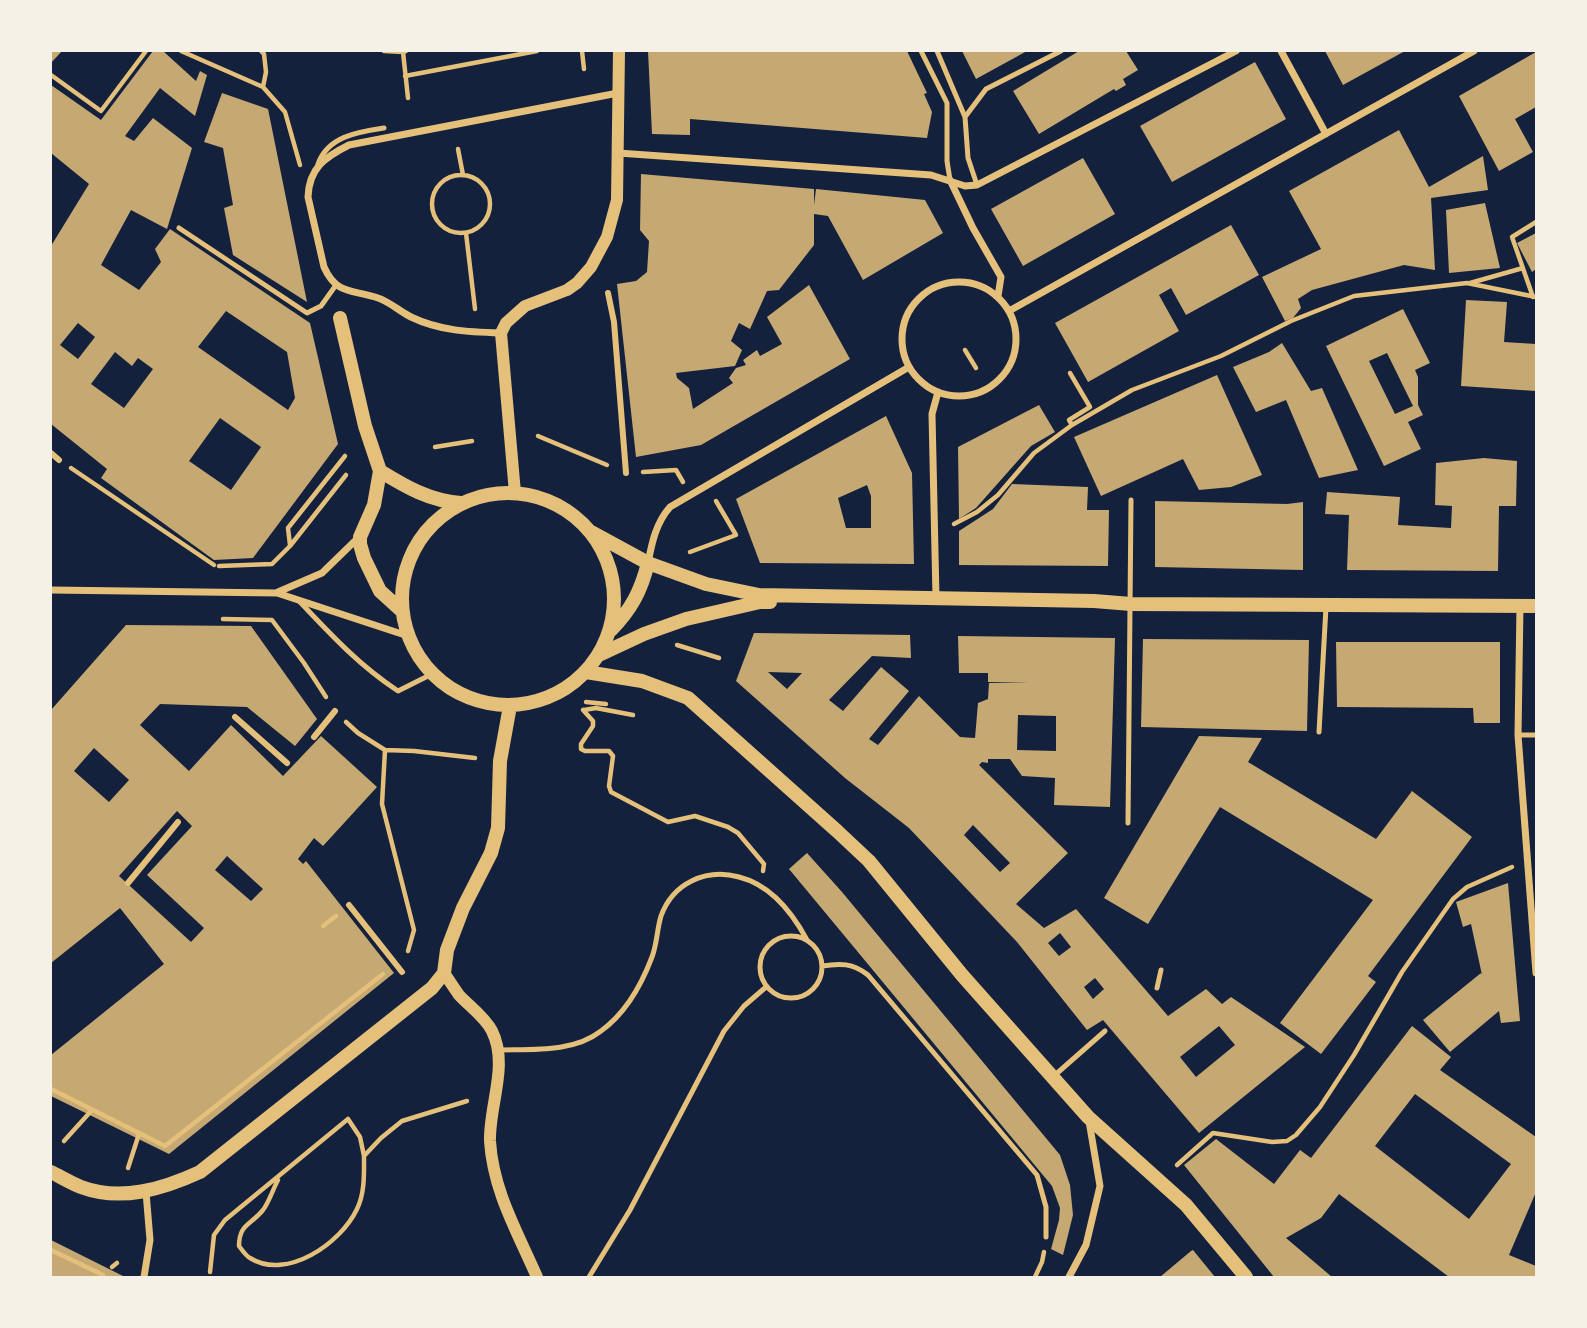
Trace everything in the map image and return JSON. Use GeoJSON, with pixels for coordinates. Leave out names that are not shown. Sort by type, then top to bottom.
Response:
{"type":"FeatureCollection","features":[{"type":"Feature","properties":{"kind":"main road"},"geometry":{"type":"LineString","coordinates":[[340,318],[365,426],[380,471],[374,505],[360,537],[365,558],[380,591],[402,611]]}},
{"type":"Feature","properties":{"kind":"main road"},"geometry":{"type":"LineString","coordinates":[[380,471],[429,497],[442,502],[462,503]]}},
{"type":"Feature","properties":{"kind":"main road"},"geometry":{"type":"LineString","coordinates":[[591,532],[608,563],[613,580],[614,614],[599,655],[586,672],[552,697],[510,706],[466,697],[453,691],[432,674],[415,652],[408,636],[402,611],[402,583],[415,547],[432,524],[462,503],[486,495],[515,493],[550,502],[570,513],[591,532],[649,563],[706,584],[760,598],[1095,608],[1131,604]]}},
{"type":"Feature","properties":{"kind":"main road"},"geometry":{"type":"LineString","coordinates":[[610,631],[635,602],[649,563]]}},
{"type":"Feature","properties":{"kind":"main road"},"geometry":{"type":"LineString","coordinates":[[599,655],[643,634],[760,598],[936,598],[1326,607],[1536,606]]}},
{"type":"Feature","properties":{"kind":"main road"},"geometry":{"type":"LineString","coordinates":[[586,672],[642,681],[688,698],[869,861],[962,975],[1088,1117],[1186,1205],[1246,1277]]}},
{"type":"Feature","properties":{"kind":"main road"},"geometry":{"type":"LineString","coordinates":[[51,1172],[82,1188],[114,1193],[146,1192],[177,1183],[200,1172],[432,988],[444,973],[447,950],[463,908],[491,853],[498,828],[500,761],[510,706]]}},
{"type":"Feature","properties":{"kind":"street"},"geometry":{"type":"LineString","coordinates":[[515,493],[501,333],[506,323],[525,306],[567,290],[577,283],[591,267],[607,237],[617,200],[619,51]]}},
{"type":"Feature","properties":{"kind":"street"},"geometry":{"type":"LineString","coordinates":[[618,153],[931,175],[965,186],[977,185],[1236,51]]}},
{"type":"Feature","properties":{"kind":"street"},"geometry":{"type":"LineString","coordinates":[[1281,51],[1326,134]]}},
{"type":"Feature","properties":{"kind":"street"},"geometry":{"type":"LineString","coordinates":[[1010,311],[1474,51]]}},
{"type":"Feature","properties":{"kind":"street"},"geometry":{"type":"LineString","coordinates":[[501,333],[444,329],[408,316],[377,297],[352,293],[336,285],[328,277],[324,267],[309,197],[309,185],[318,164],[349,145],[618,93]]}},
{"type":"Feature","properties":{"kind":"street"},"geometry":{"type":"LineString","coordinates":[[950,180],[1001,277],[999,296]]}},
{"type":"Feature","properties":{"kind":"street"},"geometry":{"type":"LineString","coordinates":[[948,282],[966,282],[999,296],[1010,311],[1016,331],[1015,351],[1008,369],[995,384],[977,393],[958,396],[939,392],[921,382],[909,367],[903,350],[902,332],[907,314],[917,299],[931,288],[948,282]]}},
{"type":"Feature","properties":{"kind":"street"},"geometry":{"type":"LineString","coordinates":[[608,293],[614,322],[626,472]]}},
{"type":"Feature","properties":{"kind":"street"},"geometry":{"type":"LineString","coordinates":[[649,563],[652,541],[662,516],[670,506],[909,367]]}},
{"type":"Feature","properties":{"kind":"street"},"geometry":{"type":"LineString","coordinates":[[936,598],[932,414],[939,392]]}},
{"type":"Feature","properties":{"kind":"street"},"geometry":{"type":"LineString","coordinates":[[51,453],[59,460]]}},
{"type":"Feature","properties":{"kind":"street"},"geometry":{"type":"LineString","coordinates":[[277,593],[322,573],[360,537]]}},
{"type":"Feature","properties":{"kind":"street"},"geometry":{"type":"LineString","coordinates":[[51,590],[277,593],[408,636]]}},
{"type":"Feature","properties":{"kind":"street"},"geometry":{"type":"LineString","coordinates":[[1520,606],[1518,735],[1536,973]]}},
{"type":"Feature","properties":{"kind":"street"},"geometry":{"type":"LineString","coordinates":[[314,737],[335,711]]}},
{"type":"Feature","properties":{"kind":"street"},"geometry":{"type":"LineString","coordinates":[[235,717],[287,763]]}},
{"type":"Feature","properties":{"kind":"street"},"geometry":{"type":"LineString","coordinates":[[128,883],[178,822]]}},
{"type":"Feature","properties":{"kind":"street"},"geometry":{"type":"LineString","coordinates":[[349,905],[402,972]]}},
{"type":"Feature","properties":{"kind":"street"},"geometry":{"type":"LineString","coordinates":[[444,973],[491,1030],[498,1051],[500,1067],[492,1107],[490,1141],[495,1180],[523,1251],[537,1277]]}},
{"type":"Feature","properties":{"kind":"street"},"geometry":{"type":"LineString","coordinates":[[1069,1277],[1086,1245],[1100,1186],[1088,1117]]}},
{"type":"Feature","properties":{"kind":"street"},"geometry":{"type":"LineString","coordinates":[[144,1277],[149,1240],[146,1192]]}},
{"type":"Feature","properties":{"kind":"lane"},"geometry":{"type":"LineString","coordinates":[[921,51],[947,103],[947,161],[950,180]]}},
{"type":"Feature","properties":{"kind":"lane"},"geometry":{"type":"LineString","coordinates":[[937,51],[965,117],[968,158],[977,185]]}},
{"type":"Feature","properties":{"kind":"lane"},"geometry":{"type":"LineString","coordinates":[[965,117],[986,89],[1061,51]]}},
{"type":"Feature","properties":{"kind":"lane"},"geometry":{"type":"LineString","coordinates":[[318,164],[326,151],[340,139],[354,133],[384,128]]}},
{"type":"Feature","properties":{"kind":"lane"},"geometry":{"type":"LineString","coordinates":[[178,228],[307,313],[321,306],[336,285]]}},
{"type":"Feature","properties":{"kind":"lane"},"geometry":{"type":"LineString","coordinates":[[1128,822],[1131,500]]}},
{"type":"Feature","properties":{"kind":"lane"},"geometry":{"type":"LineString","coordinates":[[298,600],[343,648],[375,676],[398,691],[432,674]]}},
{"type":"Feature","properties":{"kind":"lane"},"geometry":{"type":"LineString","coordinates":[[1319,732],[1326,607]]}},
{"type":"Feature","properties":{"kind":"lane"},"geometry":{"type":"LineString","coordinates":[[1518,735],[1536,735]]}},
{"type":"Feature","properties":{"kind":"lane"},"geometry":{"type":"LineString","coordinates":[[498,1051],[566,1047],[600,1033],[626,1008],[644,976],[653,954],[662,915],[675,892],[697,878],[722,873],[750,880],[761,886],[783,905],[807,940],[816,948],[822,965],[817,984],[802,997],[783,998],[766,987],[761,978],[761,956],[775,940],[796,937],[807,940]]}},
{"type":"Feature","properties":{"kind":"lane"},"geometry":{"type":"LineString","coordinates":[[822,965],[848,964],[858,967],[868,975],[1037,1175],[1046,1207],[1046,1237]]}},
{"type":"Feature","properties":{"kind":"lane"},"geometry":{"type":"LineString","coordinates":[[1157,988],[1161,970]]}},
{"type":"Feature","properties":{"kind":"lane"},"geometry":{"type":"LineString","coordinates":[[589,1277],[630,1210],[724,1031],[744,1006],[766,987]]}},
{"type":"Feature","properties":{"kind":"lane"},"geometry":{"type":"LineString","coordinates":[[1053,1078],[1105,1031]]}},
{"type":"Feature","properties":{"kind":"path"},"geometry":{"type":"LineString","coordinates":[[51,75],[101,111],[146,51]]}},
{"type":"Feature","properties":{"kind":"path"},"geometry":{"type":"LineString","coordinates":[[181,51],[262,87],[285,112],[295,152]]}},
{"type":"Feature","properties":{"kind":"path"},"geometry":{"type":"LineString","coordinates":[[261,51],[264,54],[266,72],[262,87]]}},
{"type":"Feature","properties":{"kind":"path"},"geometry":{"type":"LineString","coordinates":[[384,51],[404,51],[408,98]]}},
{"type":"Feature","properties":{"kind":"path"},"geometry":{"type":"LineString","coordinates":[[405,75],[537,51]]}},
{"type":"Feature","properties":{"kind":"path"},"geometry":{"type":"LineString","coordinates":[[582,51],[584,69]]}},
{"type":"Feature","properties":{"kind":"path"},"geometry":{"type":"LineString","coordinates":[[458,149],[463,175]]}},
{"type":"Feature","properties":{"kind":"path"},"geometry":{"type":"LineString","coordinates":[[463,175],[480,182],[489,198],[490,208],[482,224],[466,233],[456,233],[439,223],[432,206],[433,196],[444,180],[453,176],[463,175]]}},
{"type":"Feature","properties":{"kind":"path"},"geometry":{"type":"LineString","coordinates":[[1535,297],[1512,237],[1536,222]]}},
{"type":"Feature","properties":{"kind":"path"},"geometry":{"type":"LineString","coordinates":[[466,233],[475,309]]}},
{"type":"Feature","properties":{"kind":"path"},"geometry":{"type":"LineString","coordinates":[[954,524],[977,512],[998,495],[1034,453],[1072,425],[1132,390],[1221,356],[1291,321],[1354,296],[1467,283],[1523,268]]}},
{"type":"Feature","properties":{"kind":"path"},"geometry":{"type":"LineString","coordinates":[[1467,283],[1535,297]]}},
{"type":"Feature","properties":{"kind":"path"},"geometry":{"type":"LineString","coordinates":[[965,350],[976,368]]}},
{"type":"Feature","properties":{"kind":"path"},"geometry":{"type":"LineString","coordinates":[[1070,373],[1090,407],[1069,420],[1072,425]]}},
{"type":"Feature","properties":{"kind":"path"},"geometry":{"type":"LineString","coordinates":[[538,436],[626,472]]}},
{"type":"Feature","properties":{"kind":"path"},"geometry":{"type":"LineString","coordinates":[[435,447],[472,441]]}},
{"type":"Feature","properties":{"kind":"path"},"geometry":{"type":"LineString","coordinates":[[290,546],[288,528],[345,456]]}},
{"type":"Feature","properties":{"kind":"path"},"geometry":{"type":"LineString","coordinates":[[59,460],[216,566],[272,564],[290,546],[346,475]]}},
{"type":"Feature","properties":{"kind":"path"},"geometry":{"type":"LineString","coordinates":[[690,552],[736,535]]}},
{"type":"Feature","properties":{"kind":"path"},"geometry":{"type":"LineString","coordinates":[[223,619],[272,620],[335,711],[358,733],[385,750],[475,758]]}},
{"type":"Feature","properties":{"kind":"path"},"geometry":{"type":"LineString","coordinates":[[667,642],[719,658]]}},
{"type":"Feature","properties":{"kind":"path"},"geometry":{"type":"LineString","coordinates":[[586,702],[606,704]]}},
{"type":"Feature","properties":{"kind":"path"},"geometry":{"type":"LineString","coordinates":[[633,715],[596,708],[583,710],[593,721],[593,726],[581,744],[581,749],[609,751],[612,756],[609,786],[611,792],[668,822],[695,816],[738,833],[764,864],[761,886]]}},
{"type":"Feature","properties":{"kind":"path"},"geometry":{"type":"LineString","coordinates":[[385,750],[382,804],[414,930]]}},
{"type":"Feature","properties":{"kind":"path"},"geometry":{"type":"LineString","coordinates":[[1177,1165],[1213,1133],[1272,1142],[1287,1141],[1297,1135],[1320,1107],[1348,1065],[1402,972],[1453,899],[1467,887],[1514,866]]}},
{"type":"Feature","properties":{"kind":"path"},"geometry":{"type":"LineString","coordinates":[[51,1089],[165,1146],[390,968]]}},
{"type":"Feature","properties":{"kind":"path"},"geometry":{"type":"LineString","coordinates":[[364,1156],[402,1121],[467,1101]]}},
{"type":"Feature","properties":{"kind":"path"},"geometry":{"type":"LineString","coordinates":[[64,1141],[92,1110]]}},
{"type":"Feature","properties":{"kind":"path"},"geometry":{"type":"LineString","coordinates":[[210,1272],[214,1236],[225,1220],[348,1119],[359,1137],[364,1156],[363,1191],[357,1209],[346,1226],[317,1253],[300,1261],[267,1264],[249,1258],[239,1246],[239,1236],[247,1223],[262,1211],[280,1176]]}},
{"type":"Feature","properties":{"kind":"path"},"geometry":{"type":"LineString","coordinates":[[128,1168],[139,1134]]}},
{"type":"Feature","properties":{"kind":"path"},"geometry":{"type":"LineString","coordinates":[[1035,1277],[1042,1262],[1046,1237]]}},
{"type":"Feature","properties":{"kind":"path"},"geometry":{"type":"LineString","coordinates":[[51,1250],[103,1275]]}},
{"type":"Feature","properties":{"kind":"building"},"geometry":{"type":"Polygon","coordinates":[[[51,51],[62,51],[51,63],[51,51]]]}},
{"type":"Feature","properties":{"kind":"building"},"geometry":{"type":"Polygon","coordinates":[[[153,51],[163,51],[196,81],[200,71],[207,75],[195,116],[160,88],[125,136],[134,141],[153,118],[192,148],[167,229],[131,210],[101,265],[139,290],[161,262],[155,249],[170,229],[310,323],[338,444],[253,558],[214,560],[101,478],[107,469],[51,424],[51,246],[89,184],[51,153],[51,85],[101,120],[153,51]],[[226,311],[198,347],[288,410],[295,398],[287,352],[226,311]],[[78,323],[60,345],[78,359],[95,337],[78,323]],[[115,352],[91,384],[124,408],[153,369],[138,358],[132,366],[115,352]],[[220,418],[189,461],[231,490],[261,447],[220,418]]]}},
{"type":"Feature","properties":{"kind":"building"},"geometry":{"type":"Polygon","coordinates":[[[648,51],[907,51],[927,93],[924,94],[932,112],[927,138],[690,119],[690,135],[652,134],[648,51]]]}},
{"type":"Feature","properties":{"kind":"building"},"geometry":{"type":"Polygon","coordinates":[[[962,51],[1027,51],[976,79],[962,51]]]}},
{"type":"Feature","properties":{"kind":"building"},"geometry":{"type":"Polygon","coordinates":[[[1079,51],[1126,51],[1138,70],[1123,79],[1126,85],[1116,91],[1114,89],[1039,134],[1013,91],[1079,51]]]}},
{"type":"Feature","properties":{"kind":"building"},"geometry":{"type":"Polygon","coordinates":[[[1325,51],[1405,51],[1343,85],[1325,51]]]}},
{"type":"Feature","properties":{"kind":"building"},"geometry":{"type":"Polygon","coordinates":[[[1536,52],[1536,107],[1515,119],[1533,152],[1499,171],[1459,96],[1536,52]]]}},
{"type":"Feature","properties":{"kind":"building"},"geometry":{"type":"Polygon","coordinates":[[[1255,62],[1286,119],[1172,182],[1140,126],[1255,62]]]}},
{"type":"Feature","properties":{"kind":"building"},"geometry":{"type":"Polygon","coordinates":[[[222,93],[268,109],[307,302],[233,255],[224,208],[233,205],[223,148],[204,142],[222,93]]]}},
{"type":"Feature","properties":{"kind":"building"},"geometry":{"type":"Polygon","coordinates":[[[1399,130],[1429,187],[1483,156],[1488,190],[1431,198],[1435,270],[1404,265],[1312,290],[1298,299],[1301,308],[1293,318],[1285,321],[1262,277],[1321,249],[1289,191],[1399,130]]]}},
{"type":"Feature","properties":{"kind":"building"},"geometry":{"type":"Polygon","coordinates":[[[1083,158],[1115,214],[1023,266],[991,209],[1083,158]]]}},
{"type":"Feature","properties":{"kind":"building"},"geometry":{"type":"Polygon","coordinates":[[[641,174],[814,189],[814,205],[816,189],[925,200],[943,233],[863,280],[828,216],[814,214],[814,245],[779,290],[767,291],[750,329],[739,323],[731,341],[742,350],[735,366],[676,373],[677,378],[689,388],[693,409],[733,383],[729,378],[736,368],[746,365],[743,360],[757,350],[760,356],[782,344],[767,317],[809,285],[850,359],[701,445],[636,457],[617,284],[636,281],[647,272],[649,241],[640,230],[641,174]]]}},
{"type":"Feature","properties":{"kind":"building"},"geometry":{"type":"Polygon","coordinates":[[[1485,203],[1500,268],[1449,273],[1446,210],[1485,203]]]}},
{"type":"Feature","properties":{"kind":"building"},"geometry":{"type":"Polygon","coordinates":[[[1231,225],[1259,275],[1186,315],[1171,288],[1159,295],[1179,331],[1088,382],[1055,323],[1231,225]]]}},
{"type":"Feature","properties":{"kind":"building"},"geometry":{"type":"Polygon","coordinates":[[[1536,233],[1536,269],[1532,272],[1517,243],[1536,233]]]}},
{"type":"Feature","properties":{"kind":"building"},"geometry":{"type":"Polygon","coordinates":[[[1466,300],[1507,302],[1504,342],[1536,344],[1536,391],[1461,386],[1466,300]]]}},
{"type":"Feature","properties":{"kind":"building"},"geometry":{"type":"Polygon","coordinates":[[[1403,309],[1430,363],[1415,370],[1418,377],[1418,405],[1423,415],[1408,422],[1421,449],[1384,466],[1326,346],[1403,309]],[[1387,353],[1369,361],[1395,414],[1413,406],[1387,353]]]}},
{"type":"Feature","properties":{"kind":"building"},"geometry":{"type":"Polygon","coordinates":[[[1282,343],[1311,391],[1322,388],[1358,470],[1319,478],[1286,400],[1256,412],[1233,367],[1269,352],[1282,343]]]}},
{"type":"Feature","properties":{"kind":"building"},"geometry":{"type":"Polygon","coordinates":[[[1217,375],[1262,475],[1231,487],[1199,490],[1183,459],[1101,496],[1074,437],[1217,375]]]}},
{"type":"Feature","properties":{"kind":"building"},"geometry":{"type":"Polygon","coordinates":[[[1039,405],[1055,432],[1031,446],[976,508],[959,519],[958,447],[1039,405]]]}},
{"type":"Feature","properties":{"kind":"building"},"geometry":{"type":"Polygon","coordinates":[[[886,416],[912,473],[914,564],[760,563],[736,499],[886,416]],[[867,485],[838,498],[846,528],[871,528],[871,496],[867,485]]]}},
{"type":"Feature","properties":{"kind":"building"},"geometry":{"type":"Polygon","coordinates":[[[1484,458],[1517,461],[1516,506],[1499,506],[1498,571],[1347,570],[1349,515],[1325,514],[1327,492],[1400,497],[1398,525],[1451,528],[1452,506],[1435,505],[1436,463],[1484,458]]]}},
{"type":"Feature","properties":{"kind":"building"},"geometry":{"type":"Polygon","coordinates":[[[1012,484],[1088,487],[1087,510],[1109,510],[1108,566],[959,565],[959,531],[993,509],[1012,484]]]}},
{"type":"Feature","properties":{"kind":"building"},"geometry":{"type":"Polygon","coordinates":[[[1155,501],[1287,504],[1303,502],[1303,570],[1155,567],[1155,501]]]}},
{"type":"Feature","properties":{"kind":"building"},"geometry":{"type":"Polygon","coordinates":[[[126,625],[251,626],[317,719],[295,746],[247,707],[160,704],[140,725],[189,771],[231,725],[283,776],[321,736],[377,787],[323,846],[314,838],[298,859],[303,864],[306,861],[394,973],[169,1154],[51,1096],[51,1055],[164,964],[120,908],[51,963],[51,710],[126,625]],[[94,748],[74,771],[109,802],[129,780],[94,748]],[[177,811],[119,876],[191,942],[204,928],[147,875],[192,826],[177,811]],[[227,856],[215,870],[251,901],[263,889],[227,856]]]}},
{"type":"Feature","properties":{"kind":"building"},"geometry":{"type":"Polygon","coordinates":[[[754,633],[910,635],[911,658],[872,656],[829,700],[843,711],[881,667],[909,691],[869,739],[878,745],[919,696],[960,737],[975,738],[978,703],[988,699],[989,683],[1029,682],[988,682],[988,673],[959,673],[958,636],[1115,638],[1110,807],[1054,805],[1055,778],[1022,776],[1010,759],[988,759],[988,763],[982,762],[979,765],[1068,853],[1016,904],[1044,928],[1076,909],[1168,1016],[1206,989],[1222,1004],[1231,997],[1305,1047],[1199,1133],[1103,1020],[1087,1030],[1017,942],[909,828],[845,778],[736,681],[754,633]],[[768,672],[787,689],[802,673],[768,672]],[[1018,715],[1017,750],[1056,751],[1056,716],[1018,715]],[[973,825],[964,835],[1000,872],[1010,863],[973,825]],[[1060,933],[1048,943],[1059,956],[1071,947],[1060,933]],[[1095,978],[1084,987],[1093,999],[1104,989],[1095,978]],[[1219,1026],[1180,1057],[1196,1077],[1235,1045],[1219,1026]]]}},
{"type":"Feature","properties":{"kind":"building"},"geometry":{"type":"Polygon","coordinates":[[[1143,639],[1309,640],[1307,731],[1141,727],[1143,639]]]}},
{"type":"Feature","properties":{"kind":"building"},"geometry":{"type":"Polygon","coordinates":[[[1336,642],[1500,642],[1500,723],[1474,723],[1473,708],[1337,707],[1336,642]]]}},
{"type":"Feature","properties":{"kind":"building"},"geometry":{"type":"Polygon","coordinates":[[[1199,736],[1262,738],[1248,762],[1376,839],[1412,791],[1472,837],[1368,976],[1376,982],[1321,1054],[1280,1023],[1373,900],[1220,807],[1148,924],[1104,898],[1199,736]]]}},
{"type":"Feature","properties":{"kind":"building"},"geometry":{"type":"Polygon","coordinates":[[[807,853],[1060,1155],[1070,1185],[1073,1215],[1063,1255],[1051,1249],[1060,1208],[1052,1186],[789,869],[807,853]]]}},
{"type":"Feature","properties":{"kind":"building"},"geometry":{"type":"Polygon","coordinates":[[[1508,883],[1520,1021],[1501,1023],[1499,1011],[1450,1052],[1423,1020],[1481,973],[1482,975],[1471,924],[1463,927],[1456,902],[1508,883]]]}},
{"type":"Feature","properties":{"kind":"building"},"geometry":{"type":"Polygon","coordinates":[[[1412,1026],[1451,1057],[1440,1070],[1536,1137],[1536,1192],[1509,1255],[1536,1266],[1536,1277],[1449,1277],[1339,1194],[1321,1218],[1286,1238],[1332,1277],[1274,1277],[1184,1165],[1216,1139],[1274,1184],[1300,1150],[1311,1158],[1412,1026]],[[1415,1094],[1375,1146],[1469,1219],[1511,1164],[1415,1094]]]}},
{"type":"Feature","properties":{"kind":"building"},"geometry":{"type":"Polygon","coordinates":[[[51,1240],[125,1277],[51,1277],[51,1240]]]}},
{"type":"Feature","properties":{"kind":"building"},"geometry":{"type":"Polygon","coordinates":[[[1193,1250],[1215,1277],[1160,1277],[1191,1251],[1193,1250]]]}}]}
